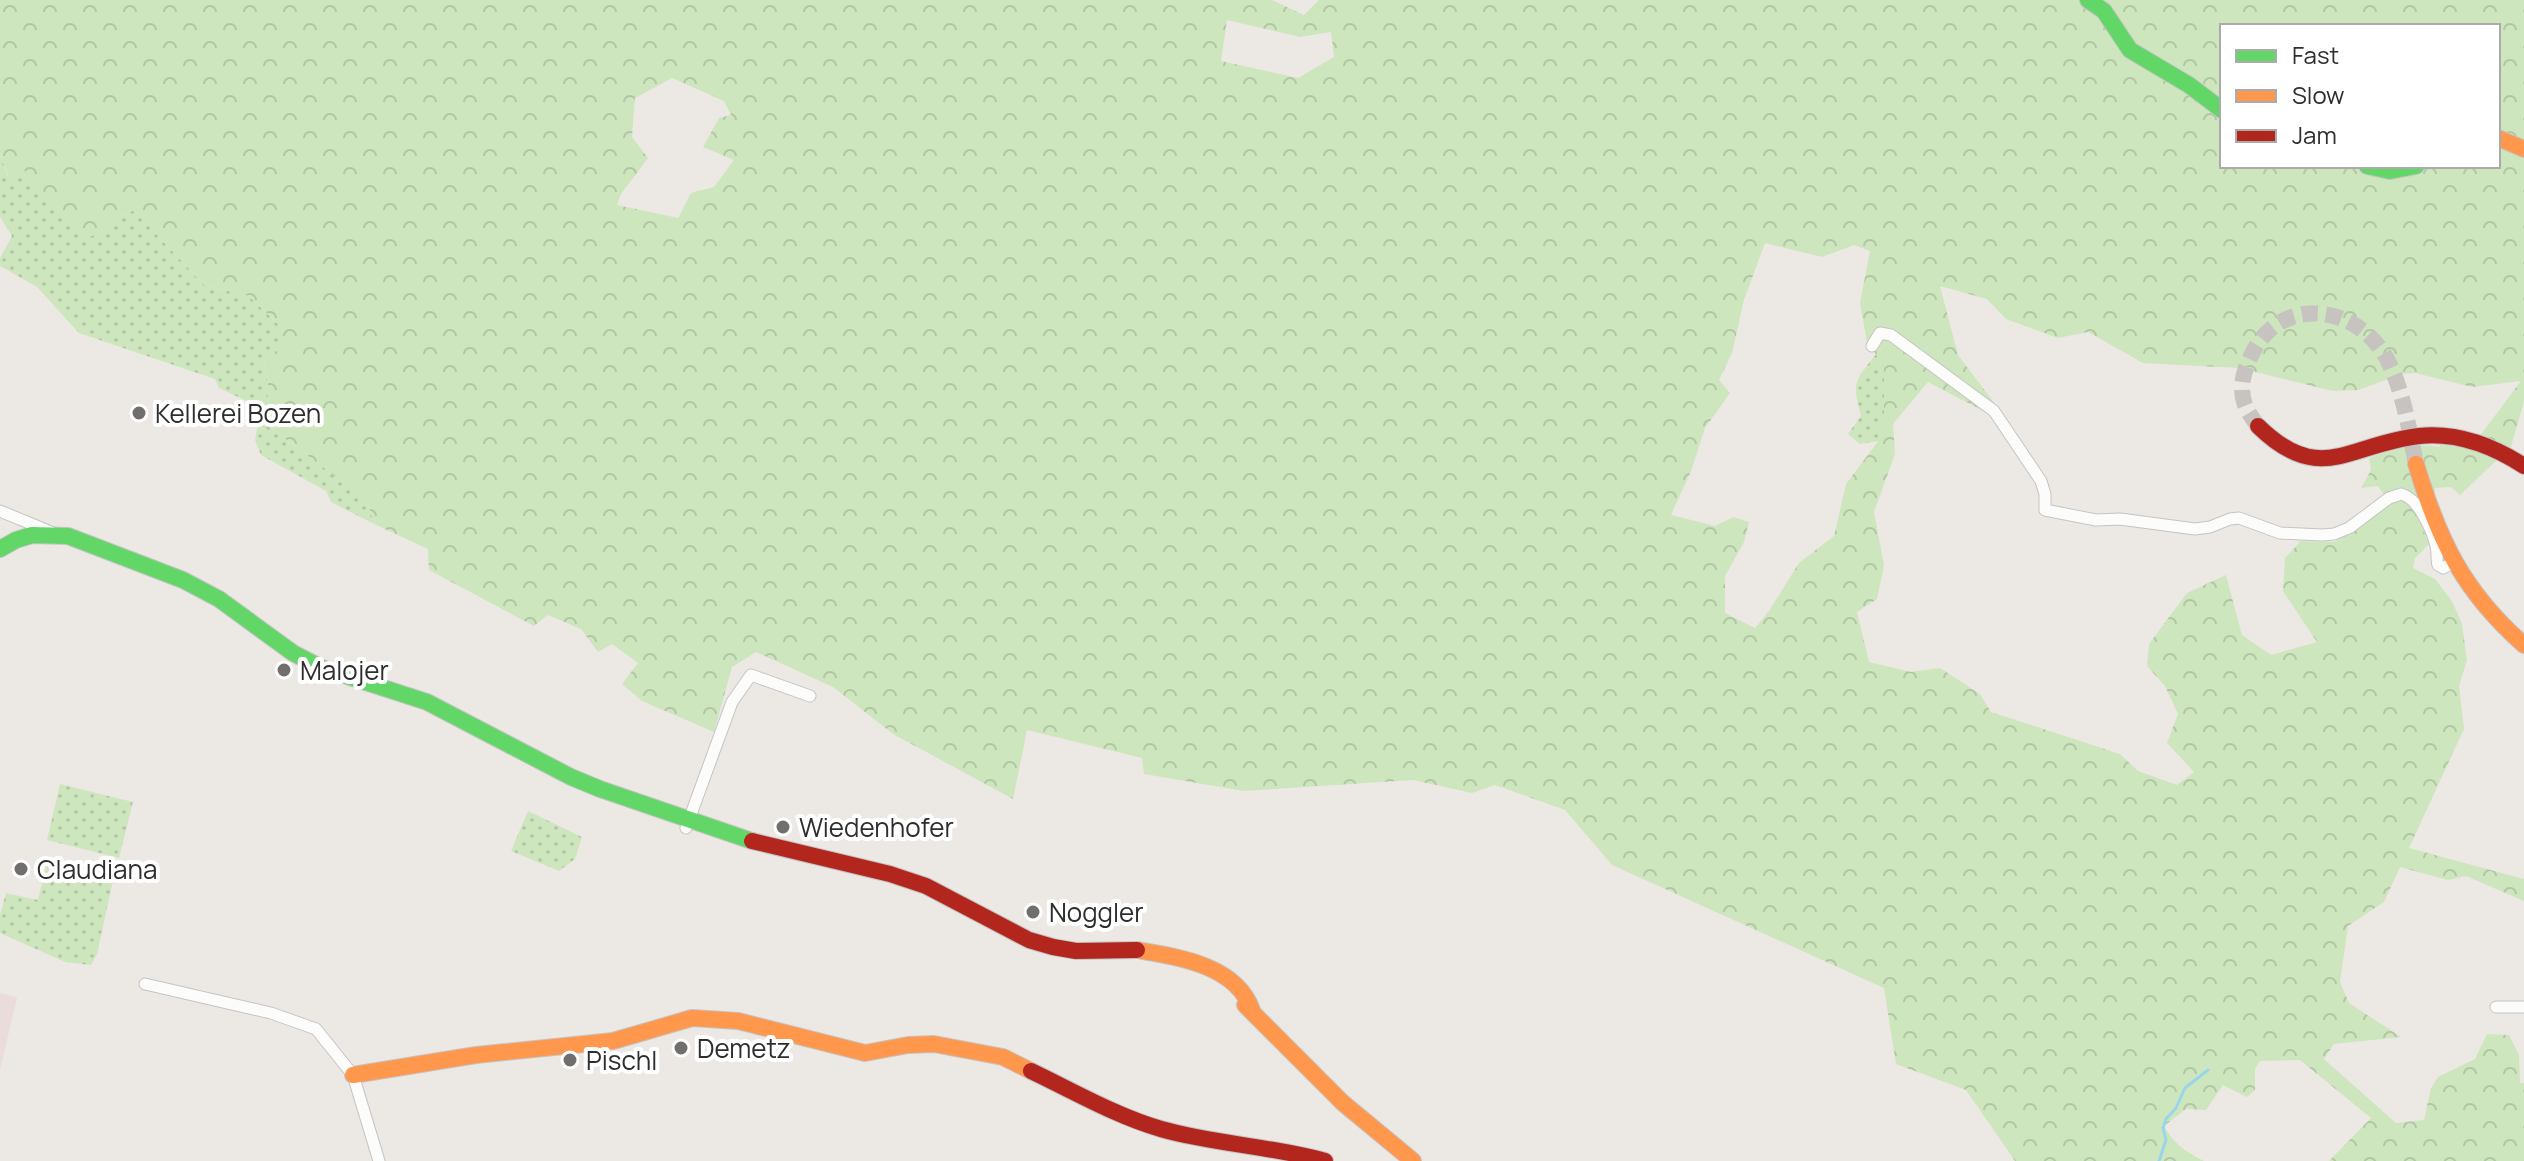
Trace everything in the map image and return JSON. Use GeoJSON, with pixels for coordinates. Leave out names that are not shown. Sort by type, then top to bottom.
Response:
{"type":"FeatureCollection","features":[{"type":"Feature","properties":{"kind":"main road"},"geometry":{"type":"LineString","coordinates":[[2088,0],[2104,11],[2130,50],[2189,85],[2220,108]]}},
{"type":"Feature","properties":{"kind":"main road"},"geometry":{"type":"LineString","coordinates":[[2500,139],[2524,149]]}},
{"type":"Feature","properties":{"kind":"main road"},"geometry":{"type":"LineString","coordinates":[[2376,168],[2390,171],[2406,168]]}},
{"type":"Feature","properties":{"kind":"main road"},"geometry":{"type":"LineString","coordinates":[[2258,426],[2278,447],[2301,458],[2326,460],[2403,439],[2436,436],[2480,443],[2503,452],[2524,466]]}},
{"type":"Feature","properties":{"kind":"main road"},"geometry":{"type":"LineString","coordinates":[[2416,464],[2431,516],[2453,563],[2485,609],[2524,645]]}},
{"type":"Feature","properties":{"kind":"main road"},"geometry":{"type":"LineString","coordinates":[[3,547],[35,534],[51,532],[183,580],[219,599],[293,653],[322,668],[427,702],[571,777],[687,824],[890,874],[958,902],[1029,940],[1053,947],[1076,951],[1133,949],[1186,959],[1222,974],[1248,999],[1252,1010],[1343,1103],[1413,1161]]}},
{"type":"Feature","properties":{"kind":"main road"},"geometry":{"type":"LineString","coordinates":[[353,1075],[476,1055],[613,1041],[692,1018],[738,1021],[865,1053],[934,1044],[1003,1057],[1139,1122],[1165,1130],[1325,1161]]}},
{"type":"Feature","properties":{"kind":"main road"},"geometry":{"type":"LineString","coordinates":[[1333,1091],[1354,1102],[1424,1161]]}},
{"type":"Feature","properties":{"kind":"street"},"geometry":{"type":"LineString","coordinates":[[1872,346],[1880,333],[1891,335],[1994,411],[2041,481],[2045,510],[2096,520],[2120,519],[2195,529],[2239,518],[2280,533],[2322,535],[2349,528],[2389,498],[2401,494],[2412,498],[2418,507],[2436,546],[2438,565],[2443,568],[2453,563]]}},
{"type":"Feature","properties":{"kind":"street"},"geometry":{"type":"LineString","coordinates":[[6,513],[51,532]]}},
{"type":"Feature","properties":{"kind":"street"},"geometry":{"type":"LineString","coordinates":[[3,547],[15,523],[6,513]]}},
{"type":"Feature","properties":{"kind":"street"},"geometry":{"type":"LineString","coordinates":[[687,824],[732,702],[751,675],[810,696]]}},
{"type":"Feature","properties":{"kind":"street"},"geometry":{"type":"LineString","coordinates":[[145,984],[271,1013],[316,1029],[353,1075],[379,1161]]}},
{"type":"Feature","properties":{"kind":"street"},"geometry":{"type":"LineString","coordinates":[[2496,1007],[2524,1007]]}},
{"type":"Feature","properties":{"kind":"shaded area"},"geometry":{"type":"Polygon","coordinates":[[[0,993],[17,997],[0,1070],[0,993]]]}},
{"type":"Feature","properties":{"kind":"green space"},"geometry":{"type":"Polygon","coordinates":[[[0,0],[1272,0],[1304,15],[1319,0],[2524,0],[2524,401],[2510,450],[2479,437],[2521,381],[2472,387],[2415,373],[2403,374],[2358,390],[2333,391],[2238,368],[2143,363],[2088,332],[2058,338],[2006,319],[1987,299],[1940,286],[1958,355],[1998,408],[1991,415],[1928,382],[1893,424],[1895,454],[1874,512],[1884,565],[1877,599],[1857,612],[1869,662],[1911,672],[1940,668],[1980,694],[1991,712],[2120,754],[2138,771],[2177,785],[2194,772],[2167,743],[2178,714],[2165,686],[2147,666],[2149,644],[2187,593],[2226,575],[2242,635],[2271,655],[2317,642],[2283,591],[2285,558],[2301,541],[2334,542],[2389,503],[2378,486],[2361,488],[2371,470],[2369,458],[2412,446],[2439,447],[2444,441],[2499,458],[2460,495],[2451,487],[2435,488],[2434,500],[2418,516],[2429,544],[2415,558],[2413,568],[2435,579],[2452,601],[2462,624],[2467,660],[2459,686],[2464,729],[2409,848],[2524,879],[2524,901],[2466,876],[2448,880],[2400,867],[2384,902],[2348,926],[2340,982],[2349,1003],[2401,1037],[2334,1044],[2324,1059],[2396,1123],[2424,1120],[2431,1088],[2438,1077],[2475,1059],[2487,1034],[2509,1035],[2519,1055],[2520,1083],[2524,1083],[2524,1161],[2329,1161],[2371,1118],[2300,1060],[2260,1061],[2255,1069],[2255,1090],[2247,1097],[2223,1085],[2206,1110],[2186,1109],[2164,1126],[2181,1147],[2204,1161],[2015,1161],[1966,1090],[1896,1064],[1884,988],[1612,865],[1565,810],[1495,785],[1472,793],[1413,780],[1244,791],[1144,774],[1142,758],[1027,730],[1013,799],[893,734],[833,687],[756,652],[732,667],[714,732],[642,701],[622,684],[638,663],[612,644],[598,652],[581,629],[548,615],[534,626],[429,570],[428,549],[374,524],[369,507],[351,488],[267,425],[268,385],[264,362],[279,348],[279,325],[249,296],[204,285],[134,210],[120,216],[109,231],[86,238],[22,168],[9,178],[0,154],[0,0]],[[1227,20],[1221,61],[1298,78],[1334,57],[1331,32],[1300,37],[1227,20]],[[672,78],[635,98],[632,137],[648,158],[621,194],[617,205],[678,218],[691,193],[714,187],[734,160],[703,147],[719,118],[731,115],[724,101],[672,78]],[[1765,243],[1744,300],[1732,353],[1719,380],[1730,393],[1705,428],[1691,471],[1671,515],[1715,526],[1733,517],[1749,522],[1744,542],[1725,576],[1725,613],[1755,628],[1799,563],[1834,536],[1846,484],[1879,440],[1884,419],[1884,366],[1867,342],[1860,303],[1870,251],[1854,245],[1822,257],[1765,243]]]}},
{"type":"Feature","properties":{"kind":"green space"},"geometry":{"type":"Polygon","coordinates":[[[0,154],[8,177],[22,167],[86,238],[134,210],[204,285],[249,296],[279,325],[279,348],[264,362],[268,385],[267,425],[351,488],[369,507],[374,524],[331,502],[326,491],[261,455],[255,440],[261,408],[219,388],[215,379],[79,333],[37,287],[0,266],[0,258],[12,236],[0,217],[0,154]]]}},
{"type":"Feature","properties":{"kind":"green space"},"geometry":{"type":"Polygon","coordinates":[[[1876,354],[1884,366],[1884,419],[1879,441],[1860,444],[1848,434],[1861,416],[1856,396],[1857,383],[1876,354]]]}},
{"type":"Feature","properties":{"kind":"green space"},"geometry":{"type":"Polygon","coordinates":[[[60,784],[133,802],[119,858],[47,840],[60,784]]]}},
{"type":"Feature","properties":{"kind":"green space"},"geometry":{"type":"Polygon","coordinates":[[[528,811],[582,837],[575,859],[559,871],[511,851],[528,811]]]}},
{"type":"Feature","properties":{"kind":"green space"},"geometry":{"type":"Polygon","coordinates":[[[48,858],[98,870],[113,880],[97,954],[91,965],[65,962],[0,933],[0,915],[6,893],[38,900],[48,858]]]}},
{"type":"Feature","properties":{"kind":"waterway"},"geometry":{"type":"LineString","coordinates":[[2159,1161],[2166,1140],[2163,1128],[2166,1119],[2176,1108],[2185,1088],[2208,1070]]}},
{"type":"Feature","properties":{"kind":"tunnel"},"geometry":{"type":"LineString","coordinates":[[2258,426],[2245,405],[2242,387],[2250,358],[2263,337],[2280,323],[2299,315],[2320,314],[2340,318],[2359,328],[2376,343],[2389,363],[2402,400],[2416,464]]}},
{"type":"Feature","properties":{"kind":"traffic: fast"},"geometry":{"type":"LineString","coordinates":[[2088,0],[2104,11],[2130,50],[2189,85],[2220,108]]}},
{"type":"Feature","properties":{"kind":"traffic: fast"},"geometry":{"type":"LineString","coordinates":[[2376,168],[2390,171],[2406,168]]}},
{"type":"Feature","properties":{"kind":"traffic: fast"},"geometry":{"type":"LineString","coordinates":[[0,549],[32,535],[68,536],[183,580],[219,599],[293,653],[322,668],[427,702],[600,789],[752,841]]}},
{"type":"Feature","properties":{"kind":"traffic: slow"},"geometry":{"type":"LineString","coordinates":[[2500,139],[2524,149]]}},
{"type":"Feature","properties":{"kind":"traffic: slow"},"geometry":{"type":"LineString","coordinates":[[2416,464],[2434,517],[2456,563],[2485,605],[2524,645]]}},
{"type":"Feature","properties":{"kind":"traffic: slow"},"geometry":{"type":"LineString","coordinates":[[1137,950],[1187,960],[1219,973],[1244,995],[1252,1010]]}},
{"type":"Feature","properties":{"kind":"traffic: slow"},"geometry":{"type":"LineString","coordinates":[[1245,1005],[1343,1103],[1413,1161]]}},
{"type":"Feature","properties":{"kind":"traffic: slow"},"geometry":{"type":"LineString","coordinates":[[353,1075],[476,1055],[613,1041],[692,1018],[738,1021],[865,1053],[934,1044],[1003,1057],[1031,1071]]}},
{"type":"Feature","properties":{"kind":"traffic: jam"},"geometry":{"type":"LineString","coordinates":[[2258,426],[2280,444],[2299,454],[2318,458],[2336,457],[2395,440],[2433,435],[2474,442],[2524,466]]}},
{"type":"Feature","properties":{"kind":"traffic: jam"},"geometry":{"type":"LineString","coordinates":[[752,841],[890,874],[926,886],[1029,940],[1053,947],[1076,951],[1137,950]]}},
{"type":"Feature","properties":{"kind":"traffic: jam"},"geometry":{"type":"LineString","coordinates":[[1031,1071],[1144,1124],[1325,1161]]}},
{"type":"Feature","properties":{"kind":"place","name":"Kellerei Bozen"},"geometry":{"type":"Point","coordinates":[139,413]}},
{"type":"Feature","properties":{"kind":"place","name":"Malojer"},"geometry":{"type":"Point","coordinates":[284,670]}},
{"type":"Feature","properties":{"kind":"place","name":"Wiedenhofer"},"geometry":{"type":"Point","coordinates":[783,827]}},
{"type":"Feature","properties":{"kind":"place","name":"Claudiana"},"geometry":{"type":"Point","coordinates":[21,869]}},
{"type":"Feature","properties":{"kind":"place","name":"Noggler"},"geometry":{"type":"Point","coordinates":[1033,912]}},
{"type":"Feature","properties":{"kind":"place","name":"Demetz"},"geometry":{"type":"Point","coordinates":[681,1048]}},
{"type":"Feature","properties":{"kind":"place","name":"Pischl"},"geometry":{"type":"Point","coordinates":[570,1060]}}]}
